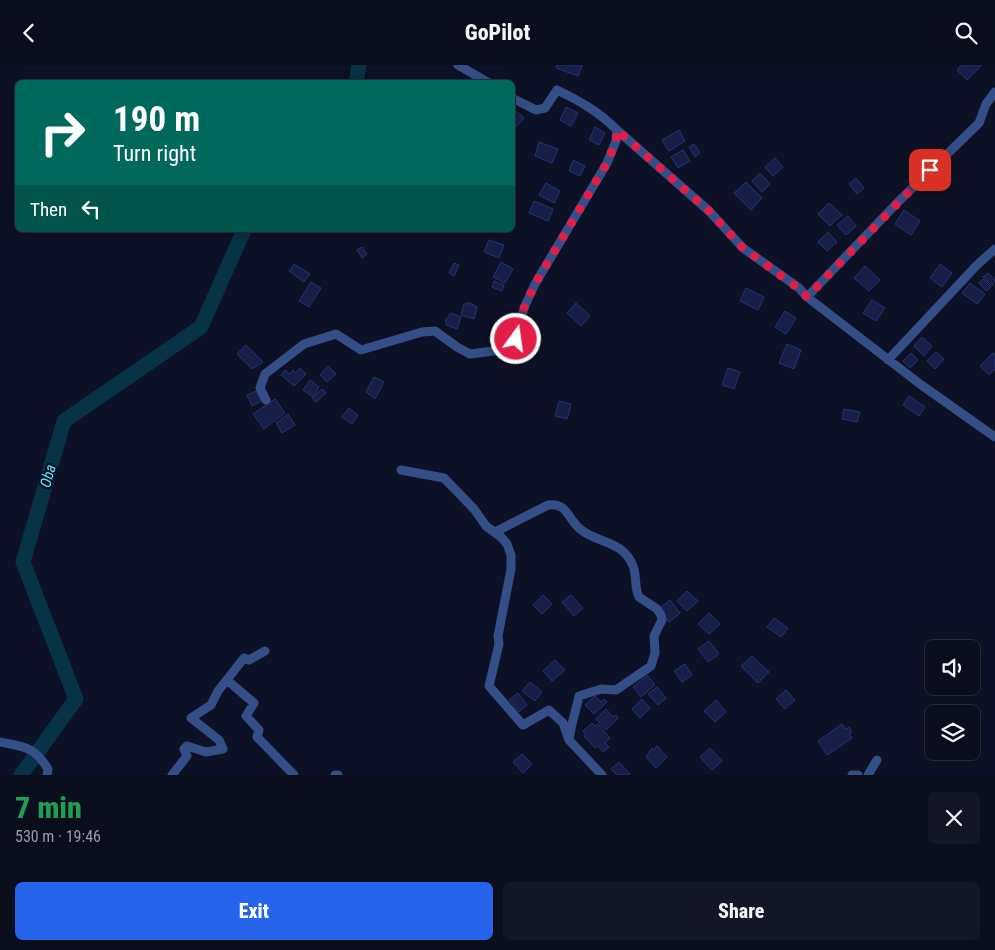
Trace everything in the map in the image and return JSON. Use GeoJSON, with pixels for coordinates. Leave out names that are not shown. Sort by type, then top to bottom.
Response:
{"type":"FeatureCollection","features":[{"type":"Feature","properties":{"kind":"street"},"geometry":{"type":"LineString","coordinates":[[458,65],[484,80]]}},
{"type":"Feature","properties":{"kind":"street"},"geometry":{"type":"LineString","coordinates":[[515,100],[536,110],[545,108],[557,90],[580,101],[602,115],[709,211],[743,248],[798,288],[888,360],[995,437]]}},
{"type":"Feature","properties":{"kind":"street"},"geometry":{"type":"LineString","coordinates":[[807,297],[898,202],[979,123],[986,104],[995,91]]}},
{"type":"Feature","properties":{"kind":"street"},"geometry":{"type":"LineString","coordinates":[[266,400],[260,388],[266,374],[304,344],[320,337],[336,334],[361,350],[422,332],[435,331],[470,354],[502,350],[516,339],[524,308],[535,284],[607,163],[616,141],[617,130]]}},
{"type":"Feature","properties":{"kind":"street"},"geometry":{"type":"LineString","coordinates":[[888,360],[977,265],[995,249]]}},
{"type":"Feature","properties":{"kind":"street"},"geometry":{"type":"LineString","coordinates":[[400,470],[444,478],[474,509],[486,526],[507,544],[511,555],[511,569],[499,629],[499,645],[489,686],[523,725],[550,710],[563,723],[569,740],[602,775]]}},
{"type":"Feature","properties":{"kind":"street"},"geometry":{"type":"LineString","coordinates":[[495,533],[548,505],[556,504],[563,508],[581,530],[618,546],[625,553],[633,566],[639,597],[657,609],[661,615],[662,620],[654,636],[655,653],[651,666],[616,690],[601,689],[579,696],[574,719],[571,724],[569,740]]}},
{"type":"Feature","properties":{"kind":"street"},"geometry":{"type":"LineString","coordinates":[[172,775],[187,756],[184,749],[187,746],[206,752],[213,749],[223,749],[219,740],[191,718],[211,705],[218,691],[228,681],[244,658],[249,660],[265,651]]}},
{"type":"Feature","properties":{"kind":"street"},"geometry":{"type":"LineString","coordinates":[[228,681],[254,703],[246,716],[259,730],[257,737],[294,775]]}},
{"type":"Feature","properties":{"kind":"street"},"geometry":{"type":"LineString","coordinates":[[0,742],[32,749],[48,769],[47,775]]}},
{"type":"Feature","properties":{"kind":"street"},"geometry":{"type":"LineString","coordinates":[[868,775],[877,760]]}},
{"type":"Feature","properties":{"kind":"street"},"geometry":{"type":"LineString","coordinates":[[852,775],[858,775]]}},
{"type":"Feature","properties":{"kind":"building"},"geometry":{"type":"Polygon","coordinates":[[[557,65],[582,65],[578,76],[556,68],[557,65]]]}},
{"type":"Feature","properties":{"kind":"building"},"geometry":{"type":"Polygon","coordinates":[[[962,65],[982,65],[967,80],[957,70],[962,65]]]}},
{"type":"Feature","properties":{"kind":"building"},"geometry":{"type":"Polygon","coordinates":[[[566,107],[578,113],[571,126],[560,120],[566,107]]]}},
{"type":"Feature","properties":{"kind":"building"},"geometry":{"type":"Polygon","coordinates":[[[515,110],[524,118],[515,128],[515,110]]]}},
{"type":"Feature","properties":{"kind":"building"},"geometry":{"type":"Polygon","coordinates":[[[595,127],[605,133],[599,145],[589,140],[595,127]]]}},
{"type":"Feature","properties":{"kind":"building"},"geometry":{"type":"Polygon","coordinates":[[[679,130],[685,141],[669,151],[662,140],[679,130]]]}},
{"type":"Feature","properties":{"kind":"building"},"geometry":{"type":"Polygon","coordinates":[[[539,142],[558,149],[552,163],[535,156],[539,142]]]}},
{"type":"Feature","properties":{"kind":"building"},"geometry":{"type":"Polygon","coordinates":[[[694,144],[700,153],[695,157],[689,147],[694,144]]]}},
{"type":"Feature","properties":{"kind":"building"},"geometry":{"type":"Polygon","coordinates":[[[683,150],[690,161],[678,168],[671,157],[683,150]]]}},
{"type":"Feature","properties":{"kind":"building"},"geometry":{"type":"Polygon","coordinates":[[[775,158],[783,167],[773,176],[765,167],[775,158]]]}},
{"type":"Feature","properties":{"kind":"building"},"geometry":{"type":"Polygon","coordinates":[[[573,160],[585,166],[580,176],[569,171],[573,160]]]}},
{"type":"Feature","properties":{"kind":"building"},"geometry":{"type":"Polygon","coordinates":[[[760,173],[770,184],[762,192],[752,181],[760,173]]]}},
{"type":"Feature","properties":{"kind":"building"},"geometry":{"type":"Polygon","coordinates":[[[856,178],[864,188],[857,194],[849,184],[856,178]]]}},
{"type":"Feature","properties":{"kind":"building"},"geometry":{"type":"Polygon","coordinates":[[[746,182],[762,198],[751,210],[734,193],[746,182]]]}},
{"type":"Feature","properties":{"kind":"building"},"geometry":{"type":"Polygon","coordinates":[[[546,183],[560,191],[554,203],[539,195],[546,183]]]}},
{"type":"Feature","properties":{"kind":"building"},"geometry":{"type":"Polygon","coordinates":[[[534,201],[553,209],[548,221],[529,213],[534,201]]]}},
{"type":"Feature","properties":{"kind":"building"},"geometry":{"type":"Polygon","coordinates":[[[829,203],[842,215],[830,226],[818,214],[829,203]]]}},
{"type":"Feature","properties":{"kind":"building"},"geometry":{"type":"Polygon","coordinates":[[[904,210],[920,221],[911,235],[895,224],[904,210]]]}},
{"type":"Feature","properties":{"kind":"building"},"geometry":{"type":"Polygon","coordinates":[[[848,216],[856,226],[846,235],[837,225],[848,216]]]}},
{"type":"Feature","properties":{"kind":"building"},"geometry":{"type":"Polygon","coordinates":[[[828,232],[837,242],[827,251],[818,242],[828,232]]]}},
{"type":"Feature","properties":{"kind":"building"},"geometry":{"type":"Polygon","coordinates":[[[489,240],[504,245],[499,258],[484,252],[489,240]]]}},
{"type":"Feature","properties":{"kind":"building"},"geometry":{"type":"Polygon","coordinates":[[[362,247],[367,254],[362,258],[357,250],[362,247]]]}},
{"type":"Feature","properties":{"kind":"building"},"geometry":{"type":"Polygon","coordinates":[[[501,262],[513,269],[505,283],[493,277],[501,262]]]}},
{"type":"Feature","properties":{"kind":"building"},"geometry":{"type":"Polygon","coordinates":[[[454,263],[459,265],[454,276],[449,273],[454,263]]]}},
{"type":"Feature","properties":{"kind":"building"},"geometry":{"type":"Polygon","coordinates":[[[294,264],[310,274],[304,282],[289,271],[294,264]]]}},
{"type":"Feature","properties":{"kind":"building"},"geometry":{"type":"Polygon","coordinates":[[[940,264],[952,273],[942,287],[930,278],[940,264]]]}},
{"type":"Feature","properties":{"kind":"building"},"geometry":{"type":"Polygon","coordinates":[[[865,266],[880,280],[869,291],[854,278],[865,266]]]}},
{"type":"Feature","properties":{"kind":"building"},"geometry":{"type":"Polygon","coordinates":[[[988,273],[995,280],[992,286],[983,277],[988,273]]]}},
{"type":"Feature","properties":{"kind":"building"},"geometry":{"type":"Polygon","coordinates":[[[983,279],[991,287],[986,291],[979,283],[983,279]]]}},
{"type":"Feature","properties":{"kind":"building"},"geometry":{"type":"Polygon","coordinates":[[[494,281],[504,285],[502,291],[492,287],[494,281]]]}},
{"type":"Feature","properties":{"kind":"building"},"geometry":{"type":"Polygon","coordinates":[[[311,282],[321,288],[309,307],[299,301],[311,282]]]}},
{"type":"Feature","properties":{"kind":"building"},"geometry":{"type":"Polygon","coordinates":[[[970,283],[985,294],[977,304],[962,293],[970,283]]]}},
{"type":"Feature","properties":{"kind":"building"},"geometry":{"type":"Polygon","coordinates":[[[746,288],[764,297],[758,310],[740,301],[746,288]]]}},
{"type":"Feature","properties":{"kind":"building"},"geometry":{"type":"Polygon","coordinates":[[[872,300],[885,308],[876,321],[863,313],[872,300]]]}},
{"type":"Feature","properties":{"kind":"building"},"geometry":{"type":"Polygon","coordinates":[[[468,302],[477,307],[474,319],[461,315],[464,304],[468,302]]]}},
{"type":"Feature","properties":{"kind":"building"},"geometry":{"type":"Polygon","coordinates":[[[576,303],[590,316],[581,326],[567,313],[576,303]]]}},
{"type":"Feature","properties":{"kind":"building"},"geometry":{"type":"Polygon","coordinates":[[[785,311],[796,318],[786,334],[775,327],[785,311]]]}},
{"type":"Feature","properties":{"kind":"building"},"geometry":{"type":"Polygon","coordinates":[[[451,313],[461,317],[457,329],[446,325],[447,322],[445,321],[451,313]]]}},
{"type":"Feature","properties":{"kind":"building"},"geometry":{"type":"Polygon","coordinates":[[[922,337],[932,346],[924,356],[914,346],[922,337]]]}},
{"type":"Feature","properties":{"kind":"building"},"geometry":{"type":"Polygon","coordinates":[[[787,344],[801,350],[794,369],[779,363],[787,344]]]}},
{"type":"Feature","properties":{"kind":"building"},"geometry":{"type":"Polygon","coordinates":[[[246,345],[263,362],[252,369],[237,354],[246,345]]]}},
{"type":"Feature","properties":{"kind":"building"},"geometry":{"type":"Polygon","coordinates":[[[936,352],[944,359],[935,369],[927,361],[936,352]]]}},
{"type":"Feature","properties":{"kind":"building"},"geometry":{"type":"Polygon","coordinates":[[[911,353],[918,360],[910,368],[903,361],[911,353]]]}},
{"type":"Feature","properties":{"kind":"building"},"geometry":{"type":"Polygon","coordinates":[[[993,353],[995,355],[995,369],[989,375],[980,366],[993,353]]]}},
{"type":"Feature","properties":{"kind":"building"},"geometry":{"type":"Polygon","coordinates":[[[328,366],[336,374],[327,382],[320,375],[328,366]]]}},
{"type":"Feature","properties":{"kind":"building"},"geometry":{"type":"Polygon","coordinates":[[[300,368],[306,374],[294,386],[281,375],[285,370],[290,374],[293,370],[296,373],[300,368]]]}},
{"type":"Feature","properties":{"kind":"building"},"geometry":{"type":"Polygon","coordinates":[[[728,368],[740,372],[734,389],[722,385],[728,368]]]}},
{"type":"Feature","properties":{"kind":"building"},"geometry":{"type":"Polygon","coordinates":[[[374,377],[384,382],[375,399],[366,392],[374,377]]]}},
{"type":"Feature","properties":{"kind":"building"},"geometry":{"type":"Polygon","coordinates":[[[310,380],[319,387],[313,397],[303,390],[310,380]]]}},
{"type":"Feature","properties":{"kind":"building"},"geometry":{"type":"Polygon","coordinates":[[[322,389],[326,393],[316,402],[312,398],[322,389]]]}},
{"type":"Feature","properties":{"kind":"building"},"geometry":{"type":"Polygon","coordinates":[[[256,391],[261,401],[252,406],[247,395],[256,391]]]}},
{"type":"Feature","properties":{"kind":"building"},"geometry":{"type":"Polygon","coordinates":[[[909,396],[925,407],[919,416],[903,405],[909,396]]]}},
{"type":"Feature","properties":{"kind":"building"},"geometry":{"type":"Polygon","coordinates":[[[275,399],[285,413],[264,429],[253,414],[275,399]]]}},
{"type":"Feature","properties":{"kind":"building"},"geometry":{"type":"Polygon","coordinates":[[[559,401],[571,404],[567,419],[555,416],[559,401]]]}},
{"type":"Feature","properties":{"kind":"building"},"geometry":{"type":"Polygon","coordinates":[[[349,408],[358,415],[352,424],[342,417],[349,408]]]}},
{"type":"Feature","properties":{"kind":"building"},"geometry":{"type":"Polygon","coordinates":[[[844,409],[860,412],[857,422],[842,419],[844,409]]]}},
{"type":"Feature","properties":{"kind":"building"},"geometry":{"type":"Polygon","coordinates":[[[288,414],[295,425],[282,433],[276,423],[288,414]]]}},
{"type":"Feature","properties":{"kind":"building"},"geometry":{"type":"Polygon","coordinates":[[[687,591],[698,601],[687,611],[677,601],[687,591]]]}},
{"type":"Feature","properties":{"kind":"building"},"geometry":{"type":"Polygon","coordinates":[[[543,595],[552,604],[542,614],[533,605],[543,595]]]}},
{"type":"Feature","properties":{"kind":"building"},"geometry":{"type":"Polygon","coordinates":[[[571,595],[583,608],[574,616],[562,602],[571,595]]]}},
{"type":"Feature","properties":{"kind":"building"},"geometry":{"type":"Polygon","coordinates":[[[670,600],[680,613],[669,622],[659,609],[670,600]]]}},
{"type":"Feature","properties":{"kind":"building"},"geometry":{"type":"Polygon","coordinates":[[[709,613],[720,624],[709,634],[698,624],[709,613]]]}},
{"type":"Feature","properties":{"kind":"building"},"geometry":{"type":"Polygon","coordinates":[[[774,618],[788,628],[781,637],[767,627],[774,618]]]}},
{"type":"Feature","properties":{"kind":"building"},"geometry":{"type":"Polygon","coordinates":[[[709,641],[719,654],[708,662],[698,649],[709,641]]]}},
{"type":"Feature","properties":{"kind":"building"},"geometry":{"type":"Polygon","coordinates":[[[752,656],[769,672],[758,683],[741,666],[752,656]]]}},
{"type":"Feature","properties":{"kind":"building"},"geometry":{"type":"Polygon","coordinates":[[[555,660],[565,670],[552,681],[543,671],[555,660]]]}},
{"type":"Feature","properties":{"kind":"building"},"geometry":{"type":"Polygon","coordinates":[[[685,664],[692,675],[682,682],[674,671],[685,664]]]}},
{"type":"Feature","properties":{"kind":"building"},"geometry":{"type":"Polygon","coordinates":[[[647,675],[655,685],[641,697],[633,687],[647,675]]]}},
{"type":"Feature","properties":{"kind":"building"},"geometry":{"type":"Polygon","coordinates":[[[530,682],[542,692],[535,701],[522,691],[530,682]]]}},
{"type":"Feature","properties":{"kind":"building"},"geometry":{"type":"Polygon","coordinates":[[[657,687],[666,698],[658,705],[648,694],[657,687]]]}},
{"type":"Feature","properties":{"kind":"building"},"geometry":{"type":"Polygon","coordinates":[[[786,690],[795,700],[785,709],[776,699],[786,690]]]}},
{"type":"Feature","properties":{"kind":"building"},"geometry":{"type":"Polygon","coordinates":[[[518,693],[527,705],[519,712],[509,700],[518,693]]]}},
{"type":"Feature","properties":{"kind":"building"},"geometry":{"type":"Polygon","coordinates":[[[595,696],[601,702],[604,699],[607,702],[594,714],[585,705],[595,696]]]}},
{"type":"Feature","properties":{"kind":"building"},"geometry":{"type":"Polygon","coordinates":[[[642,699],[650,708],[640,718],[632,709],[642,699]]]}},
{"type":"Feature","properties":{"kind":"building"},"geometry":{"type":"Polygon","coordinates":[[[716,700],[726,712],[715,722],[704,711],[716,700]]]}},
{"type":"Feature","properties":{"kind":"building"},"geometry":{"type":"Polygon","coordinates":[[[606,709],[613,717],[616,715],[618,718],[606,730],[596,719],[606,709]]]}},
{"type":"Feature","properties":{"kind":"building"},"geometry":{"type":"Polygon","coordinates":[[[592,723],[595,726],[598,724],[610,738],[605,743],[609,747],[603,752],[598,746],[595,748],[584,736],[586,735],[583,731],[592,723]]]}},
{"type":"Feature","properties":{"kind":"building"},"geometry":{"type":"Polygon","coordinates":[[[842,724],[846,729],[849,727],[852,732],[849,734],[852,738],[827,755],[818,741],[842,724]]]}},
{"type":"Feature","properties":{"kind":"building"},"geometry":{"type":"Polygon","coordinates":[[[657,746],[667,757],[656,768],[646,757],[652,748],[653,750],[657,746]]]}},
{"type":"Feature","properties":{"kind":"building"},"geometry":{"type":"Polygon","coordinates":[[[710,748],[722,761],[712,770],[700,757],[710,748]]]}},
{"type":"Feature","properties":{"kind":"building"},"geometry":{"type":"Polygon","coordinates":[[[522,754],[532,764],[523,773],[513,762],[522,754]]]}},
{"type":"Feature","properties":{"kind":"building"},"geometry":{"type":"Polygon","coordinates":[[[619,762],[629,775],[617,775],[611,769],[619,762]]]}},
{"type":"Feature","properties":{"kind":"waterway","name":"Oba"},"geometry":{"type":"LineString","coordinates":[[356,80],[359,65]]}},
{"type":"Feature","properties":{"kind":"waterway","name":"Oba"},"geometry":{"type":"LineString","coordinates":[[21,775],[76,699],[23,562],[64,421],[201,327],[243,232]]}},
{"type":"Feature","properties":{"kind":"route"},"geometry":{"type":"LineString","coordinates":[[516,339],[524,308],[535,284],[607,163],[616,141],[617,130],[709,211],[743,248],[798,288],[807,297],[930,170]]}}]}
